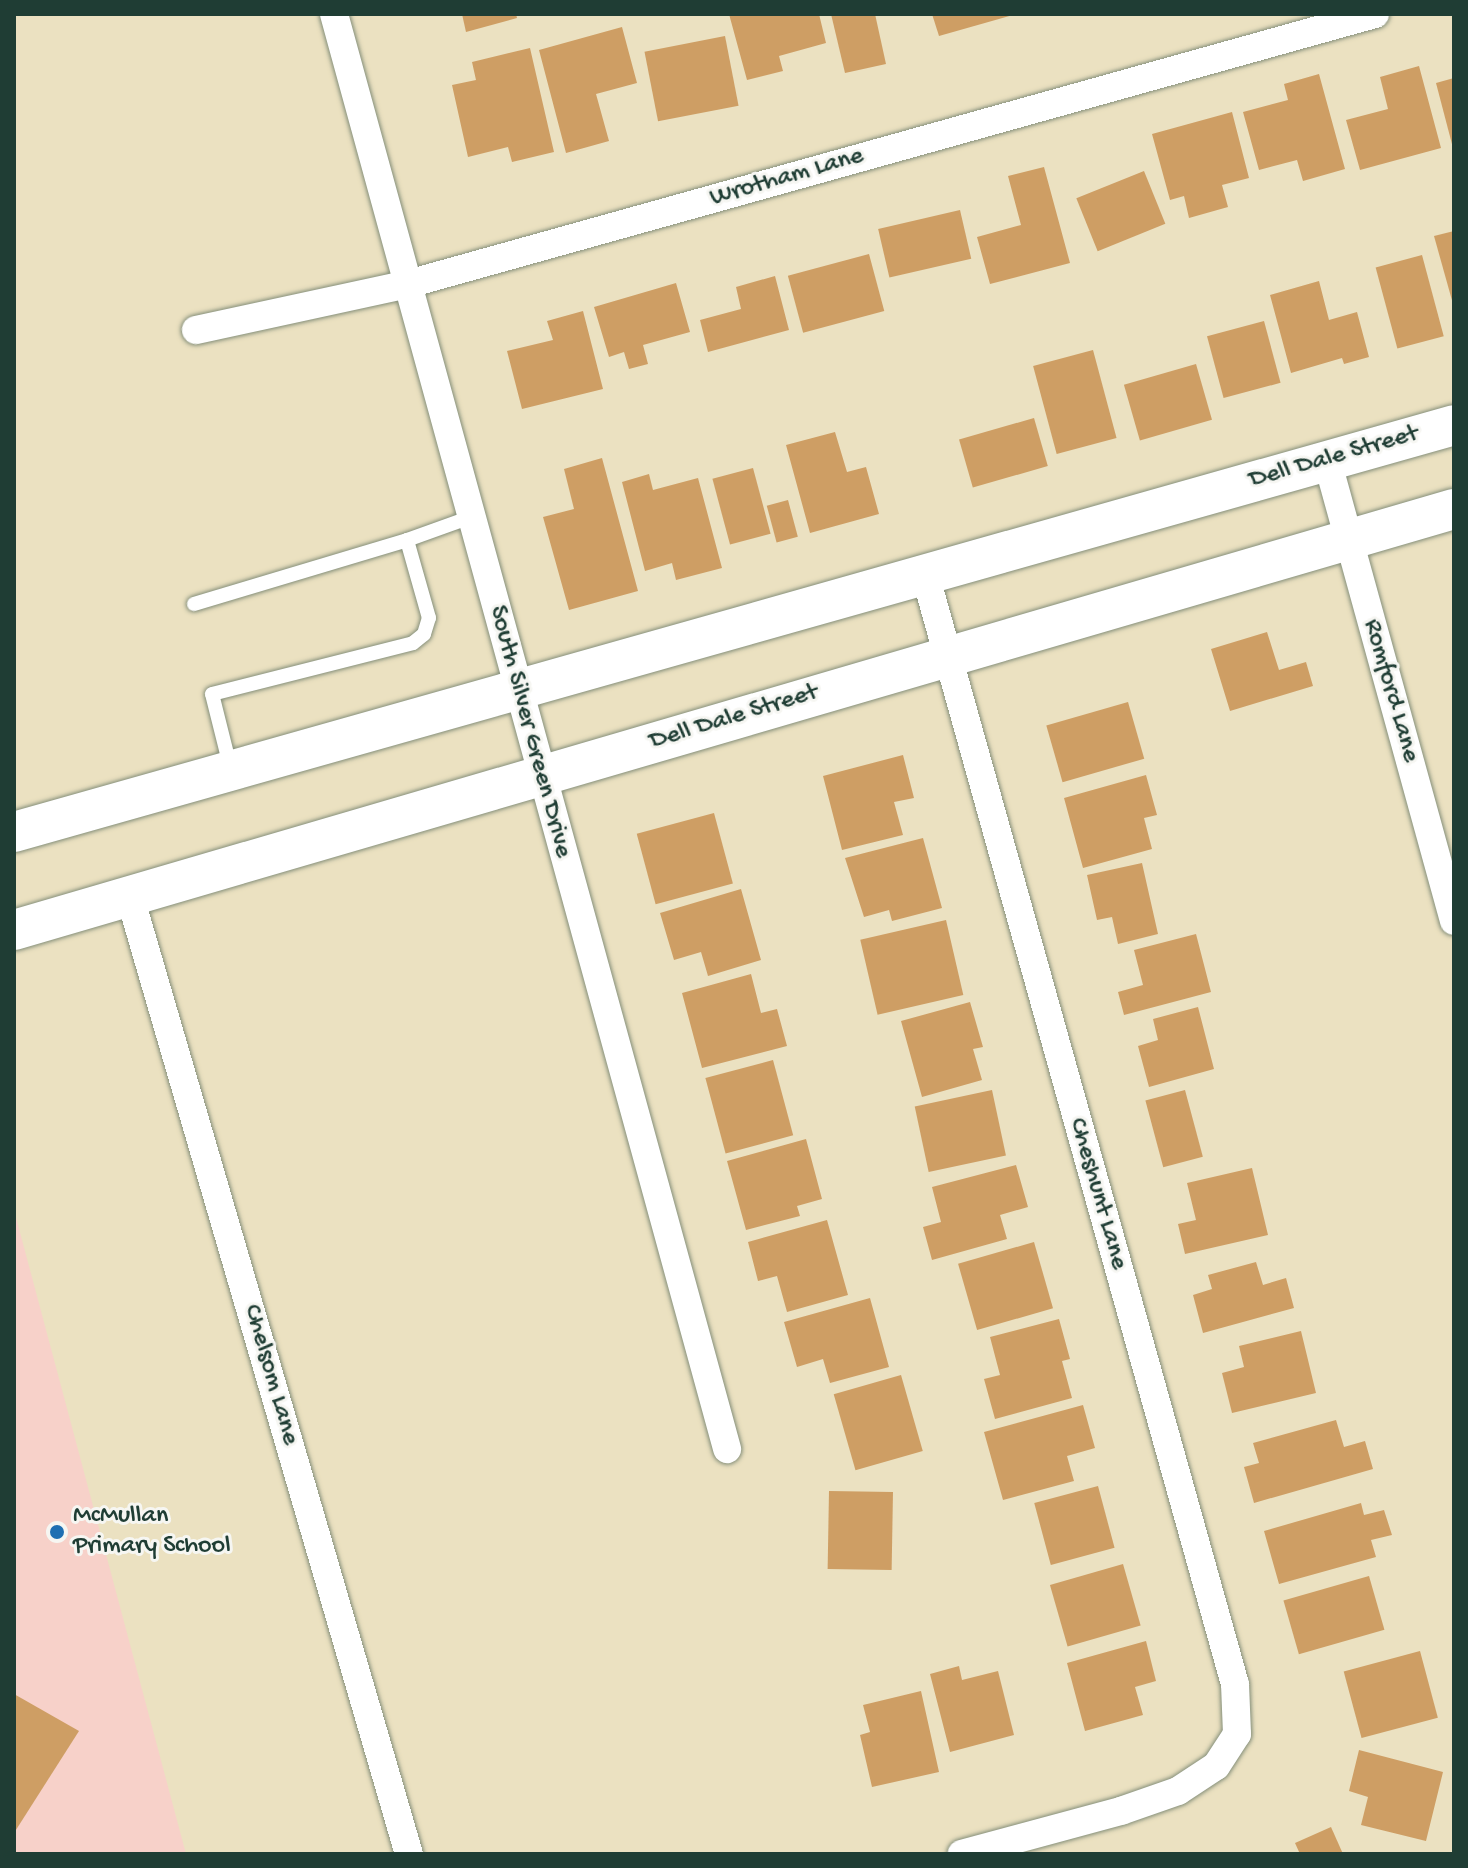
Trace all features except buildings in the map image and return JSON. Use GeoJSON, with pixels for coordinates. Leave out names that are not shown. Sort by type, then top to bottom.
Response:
{"type":"FeatureCollection","features":[{"type":"Feature","properties":{"kind":"main road","name":"Dell Dale Street"},"geometry":{"type":"LineString","coordinates":[[14,832],[1454,425]]}},
{"type":"Feature","properties":{"kind":"main road","name":"Dell Dale Street"},"geometry":{"type":"LineString","coordinates":[[14,930],[945,655],[1454,509]]}},
{"type":"Feature","properties":{"kind":"street","name":"South Silver Green Drive"},"geometry":{"type":"LineString","coordinates":[[334,14],[727,1449]]}},
{"type":"Feature","properties":{"kind":"street","name":"Wrotham Lane"},"geometry":{"type":"LineString","coordinates":[[196,330],[408,284],[1375,14]]}},
{"type":"Feature","properties":{"kind":"street","name":"Romford Lane"},"geometry":{"type":"LineString","coordinates":[[1327,460],[1454,921]]}},
{"type":"Feature","properties":{"kind":"street","name":"Cheshunt Lane"},"geometry":{"type":"LineString","coordinates":[[925,574],[945,655],[1235,1684],[1237,1734],[1216,1766],[1178,1791],[1121,1811],[962,1854]]}},
{"type":"Feature","properties":{"kind":"street","name":"Chelsom Lane"},"geometry":{"type":"LineString","coordinates":[[130,897],[409,1854]]}},
{"type":"Feature","properties":{"kind":"lane"},"geometry":{"type":"LineString","coordinates":[[194,604],[407,540],[471,517]]}},
{"type":"Feature","properties":{"kind":"lane"},"geometry":{"type":"LineString","coordinates":[[231,770],[212,694],[413,643],[424,634],[429,618],[407,540]]}},
{"type":"Feature","properties":{"kind":"shaded area","name":"McMullan Primary School"},"geometry":{"type":"Polygon","coordinates":[[[14,1210],[186,1854],[14,1854],[14,1210]]]}},
{"type":"Feature","properties":{"kind":"place","name":"McMullan Primary School"},"geometry":{"type":"Point","coordinates":[57,1532]}}]}
